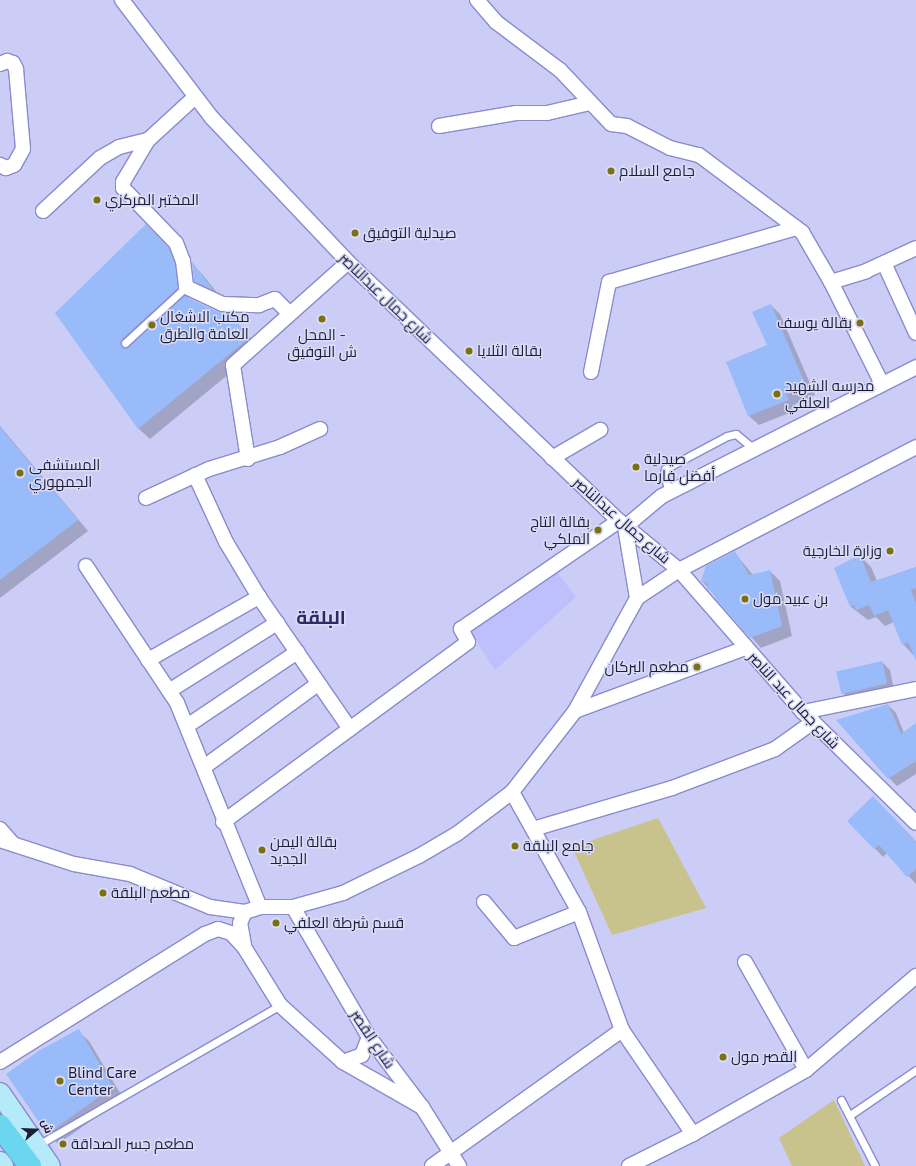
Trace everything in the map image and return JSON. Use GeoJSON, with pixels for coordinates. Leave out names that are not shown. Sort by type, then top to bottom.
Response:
{"type":"FeatureCollection","features":[{"type":"Feature","properties":{"kind":"main road"},"geometry":{"type":"LineString","coordinates":[[2,1108],[33,1156],[50,1166]]}},
{"type":"Feature","properties":{"kind":"main road"},"geometry":{"type":"LineString","coordinates":[[0,1143],[16,1166]]}},
{"type":"Feature","properties":{"kind":"main road"},"geometry":{"type":"LineString","coordinates":[[0,1162],[3,1166]]}},
{"type":"Feature","properties":{"kind":"street","name":"شارع جمال عبدالناصر"},"geometry":{"type":"LineString","coordinates":[[122,0],[195,98],[348,262],[622,524],[679,570]]}},
{"type":"Feature","properties":{"kind":"street"},"geometry":{"type":"LineString","coordinates":[[477,0],[496,22],[560,70],[611,124],[627,126],[670,148],[698,155],[802,232],[831,282],[882,384]]}},
{"type":"Feature","properties":{"kind":"street"},"geometry":{"type":"LineString","coordinates":[[0,64],[7,61],[13,63],[16,70],[23,149],[14,165],[6,168],[0,165]]}},
{"type":"Feature","properties":{"kind":"street"},"geometry":{"type":"LineString","coordinates":[[195,98],[148,140],[123,182],[123,188],[176,243],[183,262],[186,287],[222,304],[259,304],[275,299],[290,314]]}},
{"type":"Feature","properties":{"kind":"street"},"geometry":{"type":"LineString","coordinates":[[439,126],[516,113],[547,113],[590,102]]}},
{"type":"Feature","properties":{"kind":"street"},"geometry":{"type":"LineString","coordinates":[[44,211],[100,158],[119,147],[148,140]]}},
{"type":"Feature","properties":{"kind":"street"},"geometry":{"type":"LineString","coordinates":[[591,372],[609,282],[796,228]]}},
{"type":"Feature","properties":{"kind":"street"},"geometry":{"type":"LineString","coordinates":[[831,282],[884,263],[916,248]]}},
{"type":"Feature","properties":{"kind":"street"},"geometry":{"type":"LineString","coordinates":[[248,459],[233,365],[348,262]]}},
{"type":"Feature","properties":{"kind":"street"},"geometry":{"type":"LineString","coordinates":[[884,263],[916,333]]}},
{"type":"Feature","properties":{"kind":"street"},"geometry":{"type":"LineString","coordinates":[[223,822],[468,642],[462,629],[668,492],[916,367]]}},
{"type":"Feature","properties":{"kind":"street"},"geometry":{"type":"LineString","coordinates":[[146,498],[195,475],[248,459],[320,429]]}},
{"type":"Feature","properties":{"kind":"street"},"geometry":{"type":"LineString","coordinates":[[552,458],[600,430]]}},
{"type":"Feature","properties":{"kind":"street"},"geometry":{"type":"LineString","coordinates":[[0,829],[7,842],[74,864],[130,874],[210,907],[245,912],[260,907],[293,907],[343,893],[400,866],[458,833],[512,792],[575,711],[637,598],[679,570],[916,447]]}},
{"type":"Feature","properties":{"kind":"street"},"geometry":{"type":"LineString","coordinates":[[195,475],[226,542],[259,597],[350,729]]}},
{"type":"Feature","properties":{"kind":"street"},"geometry":{"type":"LineString","coordinates":[[622,524],[637,598]]}},
{"type":"Feature","properties":{"kind":"street"},"geometry":{"type":"LineString","coordinates":[[86,566],[169,691],[204,767],[223,822],[260,907]]}},
{"type":"Feature","properties":{"kind":"street","name":"شارع جمال عبد الناصر"},"geometry":{"type":"LineString","coordinates":[[679,570],[808,717],[916,824]]}},
{"type":"Feature","properties":{"kind":"street"},"geometry":{"type":"LineString","coordinates":[[148,660],[259,597]]}},
{"type":"Feature","properties":{"kind":"street"},"geometry":{"type":"LineString","coordinates":[[169,691],[277,623]]}},
{"type":"Feature","properties":{"kind":"street"},"geometry":{"type":"LineString","coordinates":[[575,711],[746,648]]}},
{"type":"Feature","properties":{"kind":"street"},"geometry":{"type":"LineString","coordinates":[[186,726],[297,652]]}},
{"type":"Feature","properties":{"kind":"street"},"geometry":{"type":"LineString","coordinates":[[204,767],[318,684]]}},
{"type":"Feature","properties":{"kind":"street"},"geometry":{"type":"LineString","coordinates":[[533,829],[672,788],[775,748],[808,717],[916,689]]}},
{"type":"Feature","properties":{"kind":"street"},"geometry":{"type":"LineString","coordinates":[[512,792],[579,912],[622,1030],[693,1134]]}},
{"type":"Feature","properties":{"kind":"street"},"geometry":{"type":"LineString","coordinates":[[484,902],[514,938],[579,912]]}},
{"type":"Feature","properties":{"kind":"street","name":"شارع القصر"},"geometry":{"type":"LineString","coordinates":[[293,907],[368,1038],[422,1107],[459,1166]]}},
{"type":"Feature","properties":{"kind":"street"},"geometry":{"type":"LineString","coordinates":[[244,947],[240,923],[245,912]]}},
{"type":"Feature","properties":{"kind":"street"},"geometry":{"type":"LineString","coordinates":[[0,1062],[206,934],[218,929],[231,933],[244,947],[280,1004],[343,1062],[422,1107]]}},
{"type":"Feature","properties":{"kind":"street"},"geometry":{"type":"LineString","coordinates":[[744,962],[806,1070]]}},
{"type":"Feature","properties":{"kind":"street"},"geometry":{"type":"LineString","coordinates":[[629,1166],[693,1134],[806,1070],[916,976]]}},
{"type":"Feature","properties":{"kind":"street"},"geometry":{"type":"LineString","coordinates":[[432,1166],[450,1151],[622,1030]]}},
{"type":"Feature","properties":{"kind":"street"},"geometry":{"type":"LineString","coordinates":[[343,1062],[362,1055],[368,1038]]}},
{"type":"Feature","properties":{"kind":"lane"},"geometry":{"type":"LineString","coordinates":[[125,343],[186,287]]}},
{"type":"Feature","properties":{"kind":"lane"},"geometry":{"type":"LineString","coordinates":[[668,492],[664,474],[666,469],[727,436],[736,434],[754,449]]}},
{"type":"Feature","properties":{"kind":"lane"},"geometry":{"type":"LineString","coordinates":[[33,1156],[280,1004]]}},
{"type":"Feature","properties":{"kind":"lane"},"geometry":{"type":"LineString","coordinates":[[850,1115],[916,1070]]}},
{"type":"Feature","properties":{"kind":"lane"},"geometry":{"type":"LineString","coordinates":[[841,1100],[876,1166]]}},
{"type":"Feature","properties":{"kind":"shaded area"},"geometry":{"type":"Polygon","coordinates":[[[557,572],[576,597],[495,670],[469,630],[557,572]]]}},
{"type":"Feature","properties":{"kind":"shaded area"},"geometry":{"type":"Polygon","coordinates":[[[658,818],[706,908],[612,935],[572,847],[658,818]]]}},
{"type":"Feature","properties":{"kind":"shaded area"},"geometry":{"type":"Polygon","coordinates":[[[834,1100],[865,1166],[792,1166],[779,1138],[834,1100]]]}},
{"type":"Feature","properties":{"kind":"building","name":"مكتب الاشغال العامة والطرق"},"geometry":{"type":"Polygon","coordinates":[[[146,224],[169,248],[175,263],[178,288],[122,339],[121,346],[128,347],[184,296],[218,312],[230,313],[249,338],[138,429],[55,313],[146,224]]]}},
{"type":"Feature","properties":{"kind":"building"},"geometry":{"type":"Polygon","coordinates":[[[192,262],[193,263],[214,291],[194,281],[192,262]]]}},
{"type":"Feature","properties":{"kind":"building"},"geometry":{"type":"Polygon","coordinates":[[[771,304],[806,386],[786,394],[789,400],[748,416],[726,362],[767,345],[752,312],[771,304]]]}},
{"type":"Feature","properties":{"kind":"building","name":"المستشفى الجمهوري"},"geometry":{"type":"Polygon","coordinates":[[[0,427],[78,520],[0,580],[0,427]]]}},
{"type":"Feature","properties":{"kind":"building","name":"بن عبيد مول"},"geometry":{"type":"Polygon","coordinates":[[[735,551],[749,575],[770,570],[782,626],[750,638],[715,598],[715,594],[707,589],[708,584],[701,581],[706,566],[735,551]]]}},
{"type":"Feature","properties":{"kind":"building"},"geometry":{"type":"Polygon","coordinates":[[[860,555],[871,582],[916,567],[916,588],[911,590],[916,603],[916,661],[908,642],[902,645],[888,610],[874,616],[869,605],[856,610],[854,605],[850,607],[834,568],[860,555]]]}},
{"type":"Feature","properties":{"kind":"building"},"geometry":{"type":"Polygon","coordinates":[[[882,661],[887,683],[841,694],[836,672],[882,661]]]}},
{"type":"Feature","properties":{"kind":"building"},"geometry":{"type":"Polygon","coordinates":[[[888,704],[901,734],[916,723],[916,761],[888,779],[836,720],[888,704]]]}},
{"type":"Feature","properties":{"kind":"building"},"geometry":{"type":"Polygon","coordinates":[[[873,796],[916,841],[916,869],[907,877],[879,845],[874,849],[847,821],[873,796]]]}},
{"type":"Feature","properties":{"kind":"building","name":"Blind Care Center"},"geometry":{"type":"Polygon","coordinates":[[[79,1029],[113,1087],[47,1134],[6,1074],[40,1050],[79,1029]]]}},
{"type":"Feature","properties":{"kind":"place","name":"جامع السلام"},"geometry":{"type":"Point","coordinates":[611,171]}},
{"type":"Feature","properties":{"kind":"place","name":"المختبر المركزي"},"geometry":{"type":"Point","coordinates":[97,200]}},
{"type":"Feature","properties":{"kind":"place","name":"صيدلية التوفيق"},"geometry":{"type":"Point","coordinates":[355,233]}},
{"type":"Feature","properties":{"kind":"place","name":"المحل - ش التوفيق"},"geometry":{"type":"Point","coordinates":[322,319]}},
{"type":"Feature","properties":{"kind":"place","name":"بقالة يوسف"},"geometry":{"type":"Point","coordinates":[860,323]}},
{"type":"Feature","properties":{"kind":"place","name":"مكتب الاشغال العامة والطرق"},"geometry":{"type":"Point","coordinates":[152,325]}},
{"type":"Feature","properties":{"kind":"place","name":"بقالة الثلايا"},"geometry":{"type":"Point","coordinates":[469,351]}},
{"type":"Feature","properties":{"kind":"place","name":"مدرسه الشهيد العلفي"},"geometry":{"type":"Point","coordinates":[777,394]}},
{"type":"Feature","properties":{"kind":"place","name":"صيدلية أفضل فارما"},"geometry":{"type":"Point","coordinates":[636,467]}},
{"type":"Feature","properties":{"kind":"place","name":"المستشفى الجمهوري"},"geometry":{"type":"Point","coordinates":[20,473]}},
{"type":"Feature","properties":{"kind":"place","name":"بقالة التاج الملكي"},"geometry":{"type":"Point","coordinates":[598,530]}},
{"type":"Feature","properties":{"kind":"place","name":"وزارة الخارجية"},"geometry":{"type":"Point","coordinates":[890,551]}},
{"type":"Feature","properties":{"kind":"place","name":"بن عبيد مول"},"geometry":{"type":"Point","coordinates":[745,599]}},
{"type":"Feature","properties":{"kind":"place","name":"مطعم البركان"},"geometry":{"type":"Point","coordinates":[697,667]}},
{"type":"Feature","properties":{"kind":"place","name":"جامع البلقة"},"geometry":{"type":"Point","coordinates":[515,846]}},
{"type":"Feature","properties":{"kind":"place","name":"بقالة اليمن الجديد"},"geometry":{"type":"Point","coordinates":[262,850]}},
{"type":"Feature","properties":{"kind":"place","name":"مطعم البلقة"},"geometry":{"type":"Point","coordinates":[103,893]}},
{"type":"Feature","properties":{"kind":"place","name":"قسم شرطة العلفي"},"geometry":{"type":"Point","coordinates":[276,923]}},
{"type":"Feature","properties":{"kind":"place","name":"القصر مول"},"geometry":{"type":"Point","coordinates":[723,1057]}},
{"type":"Feature","properties":{"kind":"place","name":"Blind Care Center"},"geometry":{"type":"Point","coordinates":[60,1081]}},
{"type":"Feature","properties":{"kind":"place","name":"مطعم جسر الصداقة"},"geometry":{"type":"Point","coordinates":[63,1144]}},
{"type":"Feature","properties":{"kind":"district","name":"البلقة"},"geometry":{"type":"Point","coordinates":[321,617]}}]}
